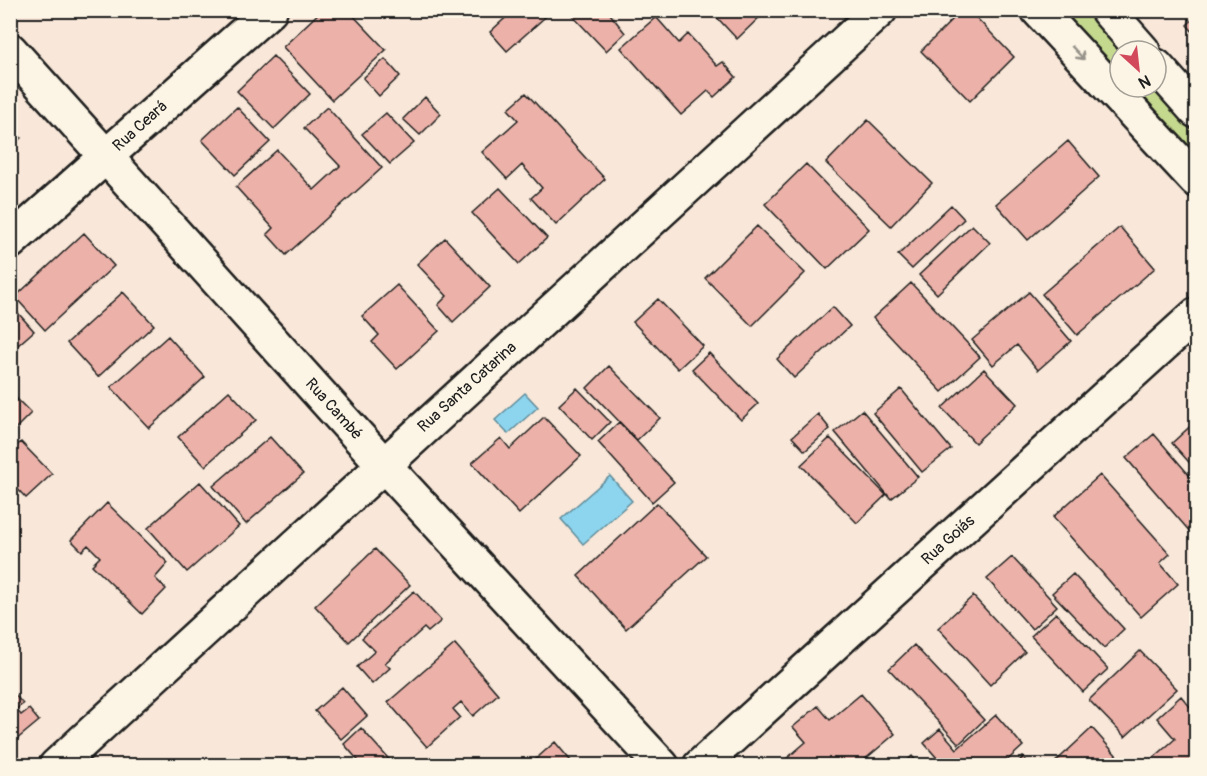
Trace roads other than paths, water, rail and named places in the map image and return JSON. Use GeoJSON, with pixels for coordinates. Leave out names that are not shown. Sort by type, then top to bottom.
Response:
{"type":"FeatureCollection","features":[{"type":"Feature","properties":{"kind":"street","name":"Rua Ceará"},"geometry":{"type":"LineString","coordinates":[[10,242],[270,10]]}},
{"type":"Feature","properties":{"kind":"street","name":"Rua Santa Catarina"},"geometry":{"type":"LineString","coordinates":[[56,765],[880,10]]}},
{"type":"Feature","properties":{"kind":"street"},"geometry":{"type":"LineString","coordinates":[[1038,10],[1197,180]]}},
{"type":"Feature","properties":{"kind":"street"},"geometry":{"type":"LineString","coordinates":[[1107,10],[1132,39]]}},
{"type":"Feature","properties":{"kind":"street","name":"Rua Cambé"},"geometry":{"type":"LineString","coordinates":[[10,50],[383,464],[662,765]]}},
{"type":"Feature","properties":{"kind":"street"},"geometry":{"type":"LineString","coordinates":[[1168,79],[1197,111]]}},
{"type":"Feature","properties":{"kind":"street","name":"Rua Goiás"},"geometry":{"type":"LineString","coordinates":[[700,765],[1197,315]]}},
{"type":"Feature","properties":{"kind":"water"},"geometry":{"type":"Polygon","coordinates":[[[525,393],[538,407],[508,434],[495,420],[525,393]]]}},
{"type":"Feature","properties":{"kind":"water"},"geometry":{"type":"Polygon","coordinates":[[[610,476],[632,501],[583,544],[561,519],[610,476]]]}}]}
